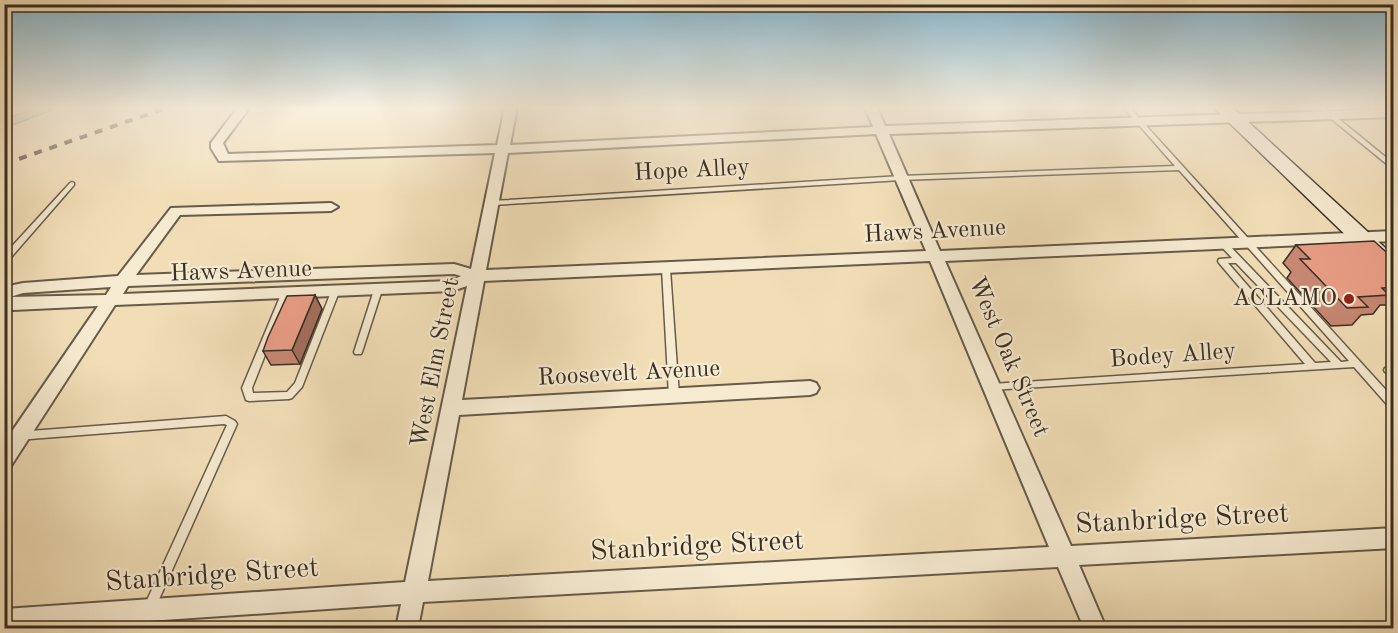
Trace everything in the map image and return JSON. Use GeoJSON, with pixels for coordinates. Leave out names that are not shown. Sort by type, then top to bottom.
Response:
{"type":"FeatureCollection","features":[{"type":"Feature","properties":{"kind":"street"},"geometry":{"type":"LineString","coordinates":[[222,137],[217,143],[217,148],[224,158],[503,149],[751,137]]}},
{"type":"Feature","properties":{"kind":"street","name":"West Elm Street"},"geometry":{"type":"LineString","coordinates":[[407,628],[505,137]]}},
{"type":"Feature","properties":{"kind":"street","name":"West Oak Street"},"geometry":{"type":"LineString","coordinates":[[884,137],[1095,628]]}},
{"type":"Feature","properties":{"kind":"street"},"geometry":{"type":"LineString","coordinates":[[1254,137],[1394,269]]}},
{"type":"Feature","properties":{"kind":"street"},"geometry":{"type":"LineString","coordinates":[[4,460],[13,436],[123,281],[176,211],[332,207]]}},
{"type":"Feature","properties":{"kind":"street","name":"Haws Avenue"},"geometry":{"type":"LineString","coordinates":[[4,300],[13,304],[378,290],[452,286],[478,276],[1394,236]]}},
{"type":"Feature","properties":{"kind":"street","name":"Haws Avenue"},"geometry":{"type":"LineString","coordinates":[[4,293],[23,288],[123,281],[454,268],[478,276]]}},
{"type":"Feature","properties":{"kind":"street"},"geometry":{"type":"LineString","coordinates":[[306,293],[315,274]]}},
{"type":"Feature","properties":{"kind":"street","name":"Roosevelt Avenue"},"geometry":{"type":"LineString","coordinates":[[451,408],[810,388]]}},
{"type":"Feature","properties":{"kind":"street","name":"Stanbridge Street"},"geometry":{"type":"LineString","coordinates":[[4,620],[414,592],[1394,538]]}},
{"type":"Feature","properties":{"kind":"lane"},"geometry":{"type":"LineString","coordinates":[[1152,137],[1394,406]]}},
{"type":"Feature","properties":{"kind":"lane"},"geometry":{"type":"LineString","coordinates":[[1356,137],[1394,168]]}},
{"type":"Feature","properties":{"kind":"lane"},"geometry":{"type":"LineString","coordinates":[[1379,156],[1394,155]]}},
{"type":"Feature","properties":{"kind":"lane","name":"Hope Alley"},"geometry":{"type":"LineString","coordinates":[[492,203],[901,178],[1181,168]]}},
{"type":"Feature","properties":{"kind":"lane"},"geometry":{"type":"LineString","coordinates":[[4,260],[72,184]]}},
{"type":"Feature","properties":{"kind":"lane"},"geometry":{"type":"LineString","coordinates":[[1223,244],[1339,365]]}},
{"type":"Feature","properties":{"kind":"lane"},"geometry":{"type":"LineString","coordinates":[[1238,260],[1222,261],[1312,366]]}},
{"type":"Feature","properties":{"kind":"lane"},"geometry":{"type":"LineString","coordinates":[[666,269],[674,396]]}},
{"type":"Feature","properties":{"kind":"lane"},"geometry":{"type":"LineString","coordinates":[[358,352],[378,290]]}},
{"type":"Feature","properties":{"kind":"lane"},"geometry":{"type":"LineString","coordinates":[[285,294],[247,388],[249,397],[289,395],[299,385],[334,292]]}},
{"type":"Feature","properties":{"kind":"lane","name":"Bodey Alley"},"geometry":{"type":"LineString","coordinates":[[992,387],[1356,364]]}},
{"type":"Feature","properties":{"kind":"lane"},"geometry":{"type":"LineString","coordinates":[[13,436],[226,420],[232,424],[149,610]]}},
{"type":"Feature","properties":{"kind":"building"},"geometry":{"type":"Polygon","coordinates":[[[1374,241],[1394,259],[1394,287],[1382,288],[1389,295],[1358,297],[1368,307],[1347,308],[1300,259],[1310,259],[1296,245],[1374,241]]]}},
{"type":"Feature","properties":{"kind":"building"},"geometry":{"type":"Polygon","coordinates":[[[315,295],[292,350],[263,351],[287,296],[315,295]]]}},
{"type":"Feature","properties":{"kind":"railway"},"geometry":{"type":"LineString","coordinates":[[4,164],[83,137]]}},
{"type":"Feature","properties":{"kind":"place","name":"ACLAMO"},"geometry":{"type":"Point","coordinates":[1349,299]}}]}
